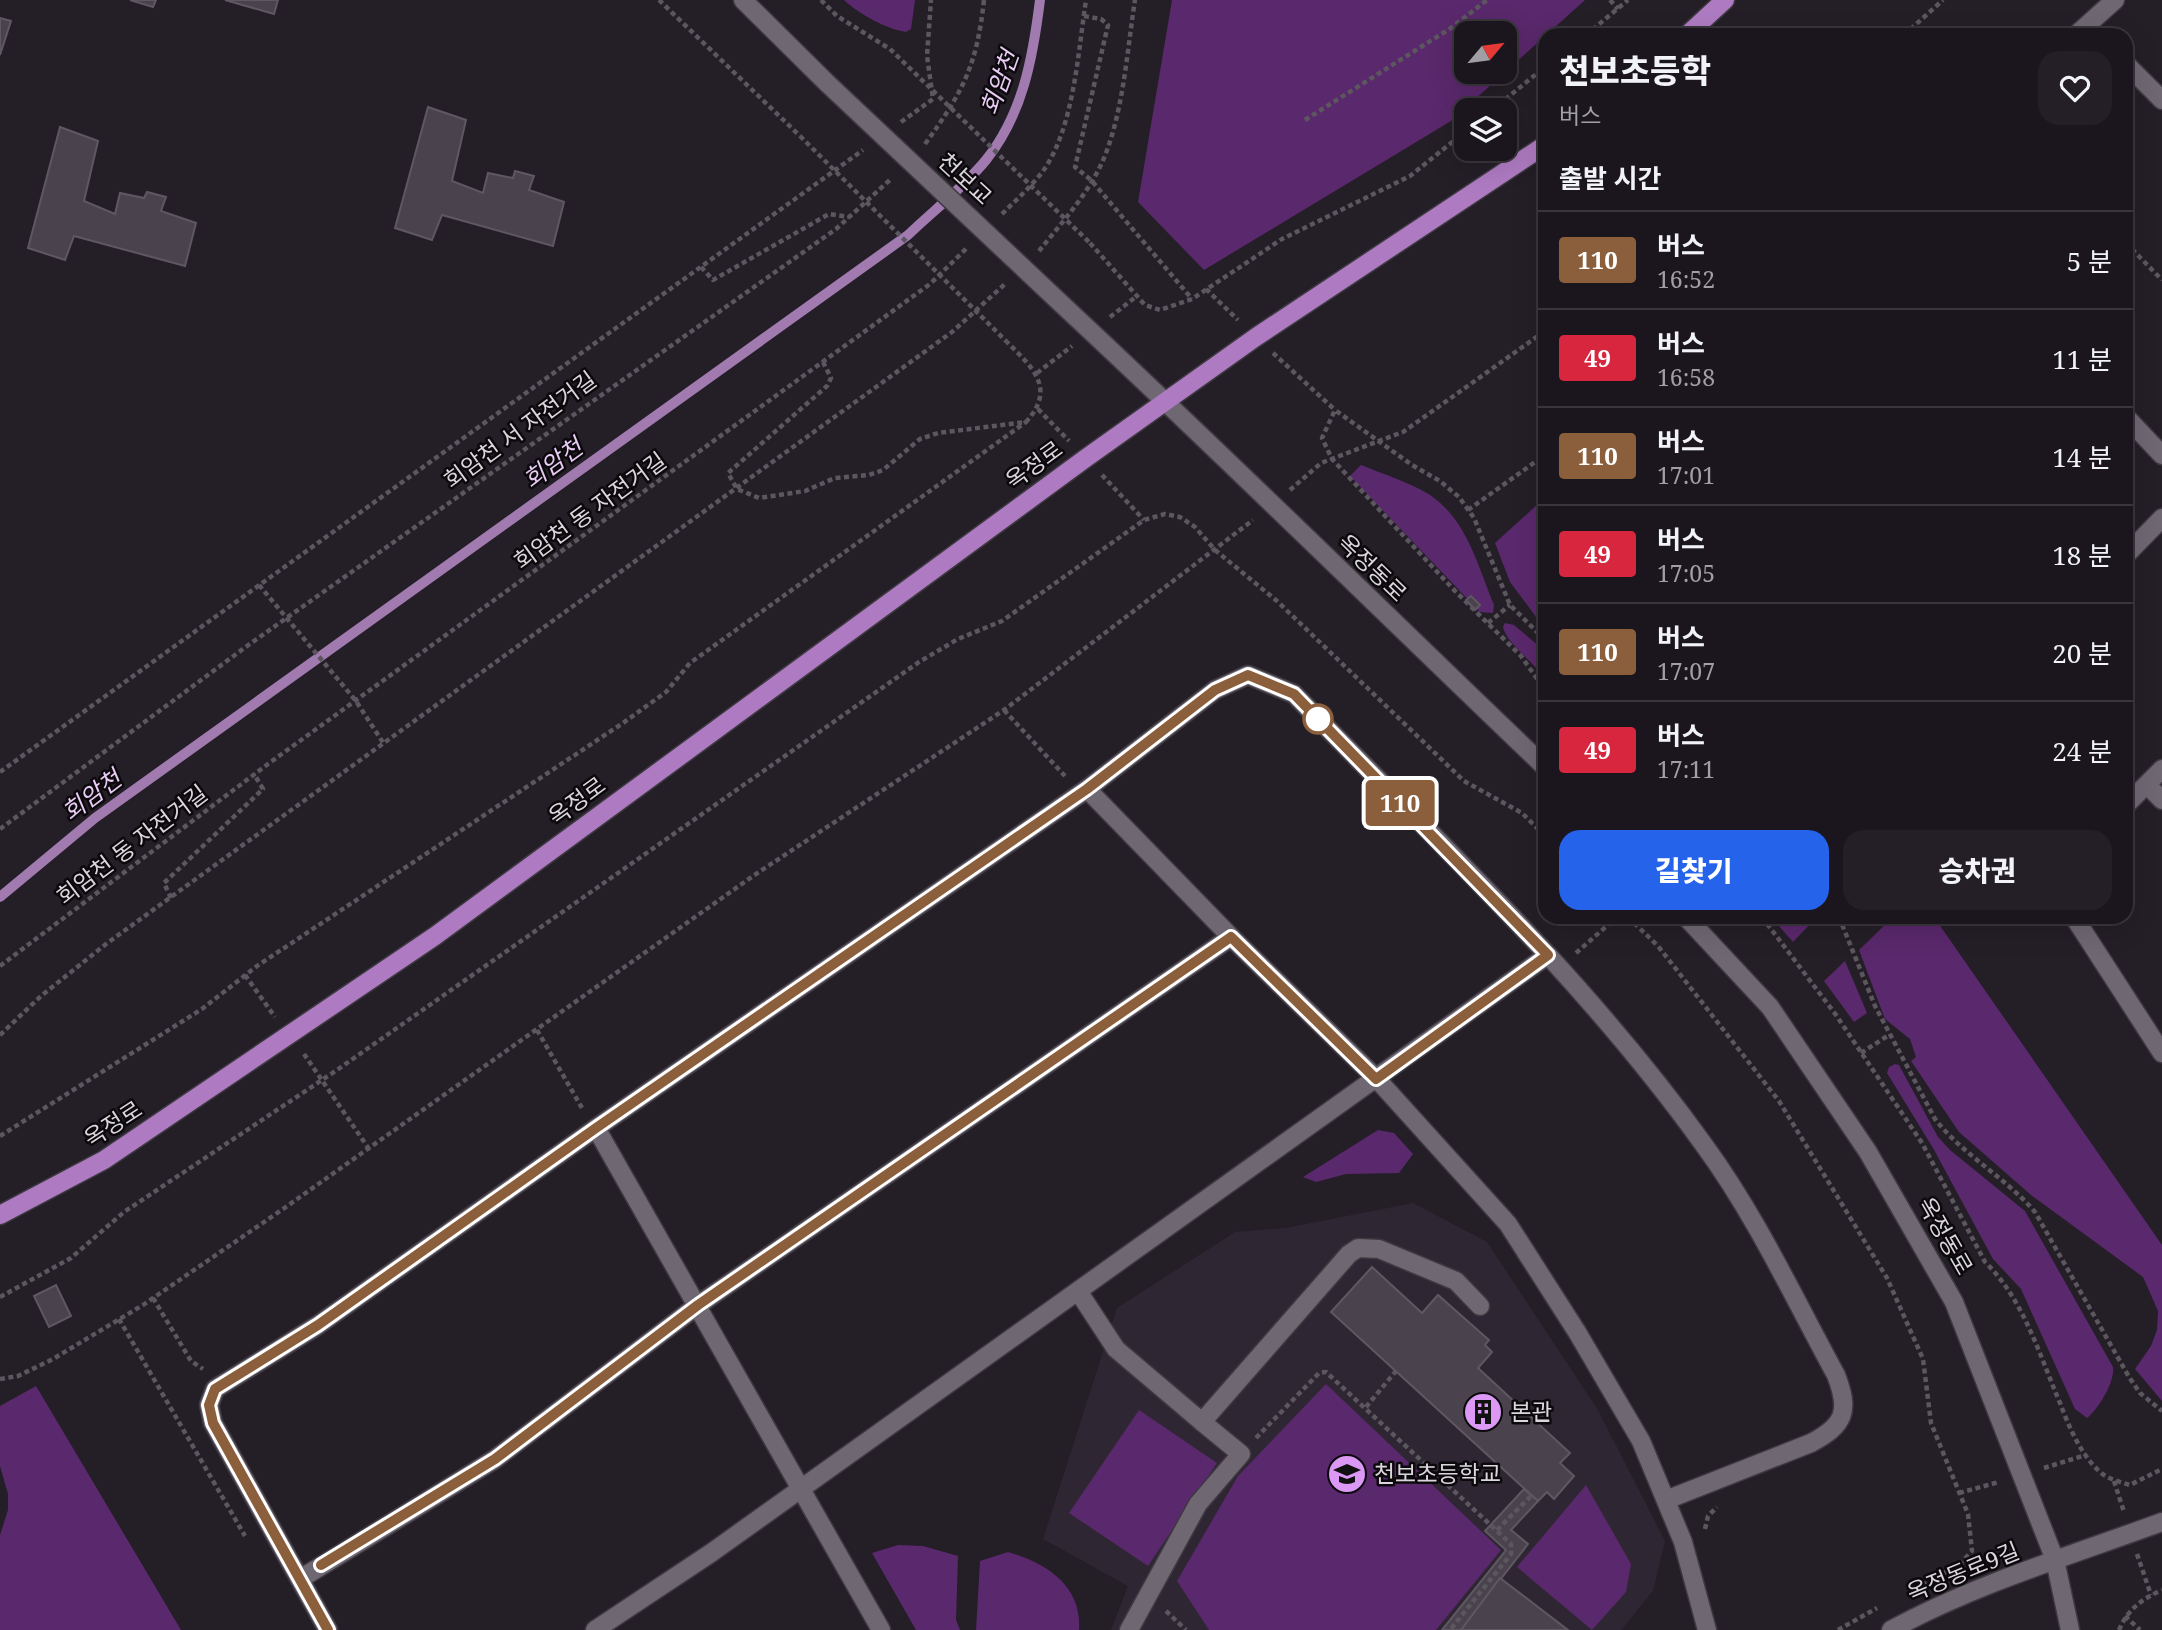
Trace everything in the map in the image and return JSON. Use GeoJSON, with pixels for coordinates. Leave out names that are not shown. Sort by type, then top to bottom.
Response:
{"type":"FeatureCollection","features":[{"type":"Feature","properties":{"kind":"main road"},"geometry":{"type":"LineString","coordinates":[[1695,28],[1725,0]]}},
{"type":"Feature","properties":{"kind":"main road","name":"옥정로"},"geometry":{"type":"LineString","coordinates":[[0,1215],[104,1160],[435,936],[1256,337],[1538,150]]}},
{"type":"Feature","properties":{"kind":"street","name":"천보교"},"geometry":{"type":"LineString","coordinates":[[743,0],[828,84],[1167,401]]}},
{"type":"Feature","properties":{"kind":"street"},"geometry":{"type":"LineString","coordinates":[[2090,28],[2115,0]]}},
{"type":"Feature","properties":{"kind":"street"},"geometry":{"type":"LineString","coordinates":[[2133,71],[2162,100]]}},
{"type":"Feature","properties":{"kind":"street","name":"옥정동로"},"geometry":{"type":"LineString","coordinates":[[1167,401],[1271,506],[1538,760]]}},
{"type":"Feature","properties":{"kind":"street"},"geometry":{"type":"LineString","coordinates":[[2133,424],[2162,455]]}},
{"type":"Feature","properties":{"kind":"street"},"geometry":{"type":"LineString","coordinates":[[2133,548],[2162,518]]}},
{"type":"Feature","properties":{"kind":"street"},"geometry":{"type":"LineString","coordinates":[[328,1630],[213,1423],[209,1405],[215,1389],[318,1325],[592,1123],[1087,789],[1215,690],[1248,675],[1294,694],[1585,995],[1706,1146],[1747,1213],[1836,1375],[1845,1402],[1840,1424],[1823,1437],[1666,1500]]}},
{"type":"Feature","properties":{"kind":"street"},"geometry":{"type":"LineString","coordinates":[[2133,798],[2162,769]]}},
{"type":"Feature","properties":{"kind":"street"},"geometry":{"type":"LineString","coordinates":[[2147,785],[2162,800]]}},
{"type":"Feature","properties":{"kind":"street"},"geometry":{"type":"LineString","coordinates":[[1087,789],[1231,937],[1376,1079],[1508,1224],[1633,1426],[1686,1552],[1707,1630]]}},
{"type":"Feature","properties":{"kind":"street","name":"옥정동로"},"geometry":{"type":"LineString","coordinates":[[1693,924],[1770,1007],[1868,1152],[1954,1302],[2055,1560],[2070,1630]]}},
{"type":"Feature","properties":{"kind":"street"},"geometry":{"type":"LineString","coordinates":[[2079,924],[2162,1053]]}},
{"type":"Feature","properties":{"kind":"street"},"geometry":{"type":"LineString","coordinates":[[300,1579],[495,1459],[698,1305],[1231,937]]}},
{"type":"Feature","properties":{"kind":"street"},"geometry":{"type":"LineString","coordinates":[[603,1628],[1548,955]]}},
{"type":"Feature","properties":{"kind":"street"},"geometry":{"type":"LineString","coordinates":[[592,1123],[881,1630]]}},
{"type":"Feature","properties":{"kind":"street"},"geometry":{"type":"LineString","coordinates":[[1202,1422],[1349,1254],[1358,1248],[1380,1249],[1456,1281],[1480,1306]]}},
{"type":"Feature","properties":{"kind":"street"},"geometry":{"type":"LineString","coordinates":[[1078,1291],[1116,1349],[1241,1454],[1198,1504],[1129,1630]]}},
{"type":"Feature","properties":{"kind":"street","name":"옥정동로9길"},"geometry":{"type":"LineString","coordinates":[[1891,1630],[1914,1617],[2055,1560],[2162,1522]]}},
{"type":"Feature","properties":{"kind":"path"},"geometry":{"type":"LineString","coordinates":[[0,1136],[202,1009],[257,966],[623,723],[666,692],[690,663],[1027,422],[1038,410],[1041,393],[1037,373],[800,136],[659,0]]}},
{"type":"Feature","properties":{"kind":"path"},"geometry":{"type":"LineString","coordinates":[[821,0],[837,16],[890,49],[1090,243],[1145,304],[1160,310],[1192,299],[1282,239],[1410,176],[1454,141]]}},
{"type":"Feature","properties":{"kind":"path"},"geometry":{"type":"LineString","coordinates":[[900,123],[933,99],[927,56],[931,0]]}},
{"type":"Feature","properties":{"kind":"path"},"geometry":{"type":"LineString","coordinates":[[920,152],[957,100],[980,37],[984,0]]}},
{"type":"Feature","properties":{"kind":"path"},"geometry":{"type":"LineString","coordinates":[[1000,216],[1044,169],[1055,147],[1073,82],[1086,0]]}},
{"type":"Feature","properties":{"kind":"path"},"geometry":{"type":"LineString","coordinates":[[1033,259],[1075,206],[1105,155],[1121,96],[1135,0]]}},
{"type":"Feature","properties":{"kind":"path"},"geometry":{"type":"LineString","coordinates":[[1305,120],[1451,28],[1487,0]]}},
{"type":"Feature","properties":{"kind":"path"},"geometry":{"type":"LineString","coordinates":[[1610,0],[1618,9]]}},
{"type":"Feature","properties":{"kind":"path"},"geometry":{"type":"LineString","coordinates":[[1595,28],[1629,0]]}},
{"type":"Feature","properties":{"kind":"path"},"geometry":{"type":"LineString","coordinates":[[1912,27],[1943,0]]}},
{"type":"Feature","properties":{"kind":"path"},"geometry":{"type":"LineString","coordinates":[[1084,16],[1101,19],[1108,25],[1076,167],[1091,180],[1192,299]]}},
{"type":"Feature","properties":{"kind":"path"},"geometry":{"type":"LineString","coordinates":[[1507,98],[1538,74]]}},
{"type":"Feature","properties":{"kind":"path"},"geometry":{"type":"LineString","coordinates":[[0,772],[867,147]]}},
{"type":"Feature","properties":{"kind":"path","name":"회암천 서 자전거길"},"geometry":{"type":"LineString","coordinates":[[0,829],[289,617],[850,217],[900,170]]}},
{"type":"Feature","properties":{"kind":"path"},"geometry":{"type":"LineString","coordinates":[[701,267],[713,279],[829,214],[850,217]]}},
{"type":"Feature","properties":{"kind":"path","name":"회암천 동 자전거길"},"geometry":{"type":"LineString","coordinates":[[0,966],[254,774],[930,284],[970,245]]}},
{"type":"Feature","properties":{"kind":"path"},"geometry":{"type":"LineString","coordinates":[[2133,250],[2162,279]]}},
{"type":"Feature","properties":{"kind":"path"},"geometry":{"type":"LineString","coordinates":[[0,1035],[41,996],[106,944],[953,332],[1013,277]]}},
{"type":"Feature","properties":{"kind":"path"},"geometry":{"type":"LineString","coordinates":[[0,1379],[18,1376],[53,1359],[153,1298],[369,1149],[753,876],[1004,710],[1215,550],[1321,463],[1403,432],[1538,336]]}},
{"type":"Feature","properties":{"kind":"path"},"geometry":{"type":"LineString","coordinates":[[823,362],[831,378],[827,386],[728,473],[737,489],[759,498],[805,491],[835,478],[869,475],[883,470],[920,439],[937,433],[1027,422]]}},
{"type":"Feature","properties":{"kind":"path"},"geometry":{"type":"LineString","coordinates":[[1538,633],[1510,605],[1468,510],[1440,481],[1335,410],[1322,438],[1332,459],[1538,678]]}},
{"type":"Feature","properties":{"kind":"path"},"geometry":{"type":"LineString","coordinates":[[1468,510],[1538,460]]}},
{"type":"Feature","properties":{"kind":"path"},"geometry":{"type":"LineString","coordinates":[[0,1297],[71,1258],[124,1212],[323,1079],[919,662],[957,639],[1002,621],[1144,520],[1165,514],[1181,517],[1195,527],[1215,550],[1277,601],[1464,781],[1522,813],[1538,829]]}},
{"type":"Feature","properties":{"kind":"path"},"geometry":{"type":"LineString","coordinates":[[259,585],[289,617],[356,701],[384,744]]}},
{"type":"Feature","properties":{"kind":"path"},"geometry":{"type":"LineString","coordinates":[[1488,624],[1510,605]]}},
{"type":"Feature","properties":{"kind":"path"},"geometry":{"type":"LineString","coordinates":[[1004,710],[1070,781]]}},
{"type":"Feature","properties":{"kind":"path"},"geometry":{"type":"LineString","coordinates":[[171,898],[164,883],[263,789],[254,774]]}},
{"type":"Feature","properties":{"kind":"path"},"geometry":{"type":"LineString","coordinates":[[1575,954],[1609,924]]}},
{"type":"Feature","properties":{"kind":"path"},"geometry":{"type":"LineString","coordinates":[[1636,924],[1658,946],[1779,1101],[1887,1278],[1923,1359],[1931,1423],[1968,1514],[1972,1550],[1959,1565],[1911,1590]]}},
{"type":"Feature","properties":{"kind":"path"},"geometry":{"type":"LineString","coordinates":[[1767,924],[1861,1053],[1922,1143],[1984,1262],[2000,1277],[2022,1314],[2068,1424],[2083,1451],[2100,1472],[2130,1485],[2162,1469]]}},
{"type":"Feature","properties":{"kind":"path"},"geometry":{"type":"LineString","coordinates":[[1842,924],[1889,1035],[1935,1119],[1947,1134],[2021,1196],[2035,1212],[2129,1377],[2140,1393],[2162,1411]]}},
{"type":"Feature","properties":{"kind":"path"},"geometry":{"type":"LineString","coordinates":[[537,1030],[592,1123]]}},
{"type":"Feature","properties":{"kind":"path"},"geometry":{"type":"LineString","coordinates":[[1861,1053],[1889,1035]]}},
{"type":"Feature","properties":{"kind":"path"},"geometry":{"type":"LineString","coordinates":[[323,1079],[369,1149]]}},
{"type":"Feature","properties":{"kind":"path"},"geometry":{"type":"LineString","coordinates":[[153,1298],[191,1361],[209,1371]]}},
{"type":"Feature","properties":{"kind":"path"},"geometry":{"type":"LineString","coordinates":[[119,1319],[251,1546]]}},
{"type":"Feature","properties":{"kind":"path"},"geometry":{"type":"LineString","coordinates":[[1366,1407],[1396,1371]]}},
{"type":"Feature","properties":{"kind":"path"},"geometry":{"type":"LineString","coordinates":[[1241,1454],[1319,1373],[1326,1372],[1333,1376],[1511,1544],[1513,1551],[1450,1630]]}},
{"type":"Feature","properties":{"kind":"path"},"geometry":{"type":"LineString","coordinates":[[1497,1530],[1532,1496]]}},
{"type":"Feature","properties":{"kind":"path"},"geometry":{"type":"LineString","coordinates":[[2119,1630],[2125,1616],[2144,1598],[2162,1590]]}},
{"type":"Feature","properties":{"kind":"path"},"geometry":{"type":"LineString","coordinates":[[1839,1630],[1887,1602]]}},
{"type":"Feature","properties":{"kind":"path"},"geometry":{"type":"LineString","coordinates":[[2125,1616],[2140,1630]]}},
{"type":"Feature","properties":{"kind":"shaded area"},"geometry":{"type":"Polygon","coordinates":[[[844,0],[915,0],[911,29],[906,32],[882,24],[844,0]]]}},
{"type":"Feature","properties":{"kind":"shaded area"},"geometry":{"type":"Polygon","coordinates":[[[1172,0],[1585,0],[1554,28],[1538,28],[1538,42],[1517,61],[1517,21],[1454,21],[1454,84],[1492,84],[1476,98],[1454,98],[1454,118],[1204,270],[1138,202],[1172,0]]]}},
{"type":"Feature","properties":{"kind":"shaded area"},"geometry":{"type":"Polygon","coordinates":[[[1361,465],[1413,486],[1443,505],[1470,545],[1494,605],[1493,613],[1480,612],[1350,476],[1361,465]]]}},
{"type":"Feature","properties":{"kind":"shaded area"},"geometry":{"type":"Polygon","coordinates":[[[1538,504],[1538,620],[1510,582],[1495,543],[1538,504]]]}},
{"type":"Feature","properties":{"kind":"shaded area"},"geometry":{"type":"Polygon","coordinates":[[[1505,623],[1514,625],[1538,645],[1538,670],[1509,640],[1503,627],[1505,623]]]}},
{"type":"Feature","properties":{"kind":"shaded area"},"geometry":{"type":"Polygon","coordinates":[[[1777,924],[1810,924],[1793,942],[1777,924]]]}},
{"type":"Feature","properties":{"kind":"shaded area"},"geometry":{"type":"Polygon","coordinates":[[[1886,924],[1939,924],[2162,1245],[2162,1401],[2135,1369],[2151,1346],[2157,1330],[2158,1311],[2143,1277],[2031,1195],[1959,1132],[1911,1061],[1916,1057],[1910,1039],[1885,1019],[1859,950],[1886,924]]]}},
{"type":"Feature","properties":{"kind":"shaded area"},"geometry":{"type":"Polygon","coordinates":[[[1845,961],[1867,1013],[1854,1022],[1824,981],[1845,961]]]}},
{"type":"Feature","properties":{"kind":"shaded area"},"geometry":{"type":"Polygon","coordinates":[[[1899,1065],[1938,1137],[1950,1150],[2025,1211],[2113,1367],[2105,1394],[2087,1418],[2075,1409],[2021,1289],[1993,1259],[1933,1148],[1887,1073],[1889,1067],[1899,1065]]]}},
{"type":"Feature","properties":{"kind":"shaded area"},"geometry":{"type":"Polygon","coordinates":[[[1378,1130],[1394,1133],[1413,1154],[1399,1173],[1346,1174],[1316,1182],[1303,1177],[1378,1130]]]}},
{"type":"Feature","properties":{"kind":"shaded area","name":"천보초등학교"},"geometry":{"type":"Polygon","coordinates":[[[1413,1203],[1487,1242],[1598,1410],[1665,1541],[1653,1591],[1621,1630],[1111,1630],[1128,1586],[1043,1539],[1117,1308],[1235,1232],[1286,1228],[1413,1203]]]}},
{"type":"Feature","properties":{"kind":"shaded area"},"geometry":{"type":"Polygon","coordinates":[[[1326,1384],[1501,1550],[1436,1630],[1209,1630],[1177,1581],[1238,1476],[1326,1384]]]}},
{"type":"Feature","properties":{"kind":"shaded area"},"geometry":{"type":"Polygon","coordinates":[[[36,1386],[181,1630],[0,1630],[0,1535],[8,1510],[8,1494],[0,1466],[0,1406],[36,1386]]]}},
{"type":"Feature","properties":{"kind":"shaded area"},"geometry":{"type":"Polygon","coordinates":[[[1139,1410],[1217,1463],[1148,1566],[1069,1513],[1139,1410]]]}},
{"type":"Feature","properties":{"kind":"shaded area"},"geometry":{"type":"Polygon","coordinates":[[[1586,1485],[1631,1564],[1626,1592],[1592,1630],[1517,1567],[1586,1485]]]}},
{"type":"Feature","properties":{"kind":"shaded area"},"geometry":{"type":"Polygon","coordinates":[[[898,1545],[923,1546],[958,1556],[956,1620],[960,1630],[916,1630],[872,1553],[898,1545]]]}},
{"type":"Feature","properties":{"kind":"shaded area"},"geometry":{"type":"Polygon","coordinates":[[[1008,1552],[1036,1563],[1059,1579],[1075,1601],[1079,1630],[976,1630],[980,1561],[1008,1552]]]}},
{"type":"Feature","properties":{"kind":"building"},"geometry":{"type":"Polygon","coordinates":[[[130,0],[156,0],[153,7],[130,0]]]}},
{"type":"Feature","properties":{"kind":"building"},"geometry":{"type":"Polygon","coordinates":[[[225,0],[278,0],[274,14],[225,0]]]}},
{"type":"Feature","properties":{"kind":"building"},"geometry":{"type":"Polygon","coordinates":[[[0,18],[11,21],[0,55],[0,18]]]}},
{"type":"Feature","properties":{"kind":"building"},"geometry":{"type":"Polygon","coordinates":[[[428,107],[466,120],[452,181],[483,193],[488,173],[513,178],[515,171],[534,176],[529,190],[564,202],[553,246],[442,215],[432,240],[395,228],[428,107]]]}},
{"type":"Feature","properties":{"kind":"building"},"geometry":{"type":"Polygon","coordinates":[[[60,127],[98,141],[84,201],[115,214],[120,193],[144,198],[147,192],[166,197],[161,211],[196,223],[185,266],[74,236],[65,260],[28,248],[60,127]]]}},
{"type":"Feature","properties":{"kind":"building"},"geometry":{"type":"Polygon","coordinates":[[[1471,596],[1480,605],[1475,610],[1466,600],[1471,596]]]}},
{"type":"Feature","properties":{"kind":"building","name":"본관"},"geometry":{"type":"Polygon","coordinates":[[[1372,1267],[1422,1313],[1438,1295],[1489,1340],[1485,1345],[1492,1352],[1478,1368],[1570,1453],[1560,1463],[1574,1476],[1554,1499],[1547,1492],[1538,1501],[1331,1312],[1372,1267]]]}},
{"type":"Feature","properties":{"kind":"building"},"geometry":{"type":"Polygon","coordinates":[[[56,1285],[71,1316],[49,1327],[34,1296],[56,1285]]]}},
{"type":"Feature","properties":{"kind":"building"},"geometry":{"type":"Polygon","coordinates":[[[1524,1489],[1538,1501],[1511,1530],[1528,1544],[1461,1630],[1442,1630],[1506,1550],[1485,1531],[1524,1489]]]}},
{"type":"Feature","properties":{"kind":"building"},"geometry":{"type":"Polygon","coordinates":[[[1500,1578],[1568,1630],[1461,1630],[1500,1578]]]}},
{"type":"Feature","properties":{"kind":"waterway","name":"회암천"},"geometry":{"type":"LineString","coordinates":[[0,897],[95,818],[908,235],[968,180],[999,142],[1017,104],[1030,64],[1040,0]]}},
{"type":"Feature","properties":{"kind":"bus line","name":"110"},"geometry":{"type":"LineString","coordinates":[[321,1565],[495,1459],[698,1305],[1231,937],[1376,1079],[1548,955],[1294,694],[1248,675],[1215,690],[1087,789],[596,1128],[318,1325],[215,1389],[209,1405],[213,1423],[328,1630]]}},
{"type":"Feature","properties":{"kind":"place","name":"본관"},"geometry":{"type":"Point","coordinates":[1483,1412]}},
{"type":"Feature","properties":{"kind":"place","name":"천보초등학교"},"geometry":{"type":"Point","coordinates":[1347,1474]}}]}
